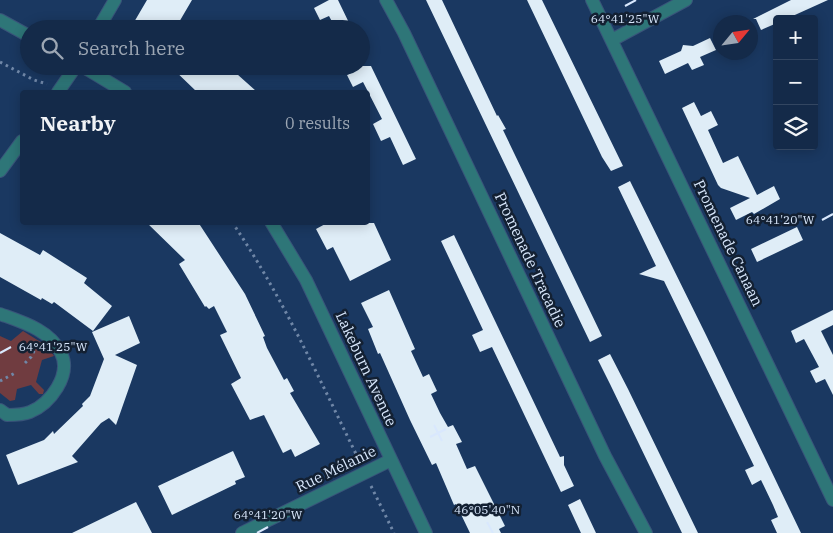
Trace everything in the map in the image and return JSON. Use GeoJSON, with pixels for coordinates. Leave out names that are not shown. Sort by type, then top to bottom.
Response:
{"type":"FeatureCollection","features":[{"type":"Feature","properties":{"kind":"street"},"geometry":{"type":"LineString","coordinates":[[103,20],[115,0]]}},
{"type":"Feature","properties":{"kind":"street","name":"Promenade Tracadie"},"geometry":{"type":"LineString","coordinates":[[386,0],[404,33],[605,456],[646,533]]}},
{"type":"Feature","properties":{"kind":"street","name":"Promenade Canaan"},"geometry":{"type":"LineString","coordinates":[[592,0],[833,500]]}},
{"type":"Feature","properties":{"kind":"street"},"geometry":{"type":"LineString","coordinates":[[612,40],[686,0]]}},
{"type":"Feature","properties":{"kind":"street"},"geometry":{"type":"LineString","coordinates":[[0,20],[20,31]]}},
{"type":"Feature","properties":{"kind":"street"},"geometry":{"type":"LineString","coordinates":[[59,90],[70,75]]}},
{"type":"Feature","properties":{"kind":"street"},"geometry":{"type":"LineString","coordinates":[[97,75],[122,90]]}},
{"type":"Feature","properties":{"kind":"street"},"geometry":{"type":"LineString","coordinates":[[0,171],[20,144]]}},
{"type":"Feature","properties":{"kind":"street","name":"Lakeburn Avenue"},"geometry":{"type":"LineString","coordinates":[[273,225],[306,280],[426,533]]}},
{"type":"Feature","properties":{"kind":"street"},"geometry":{"type":"LineString","coordinates":[[0,314],[26,323],[43,333],[61,352],[63,363],[63,372],[54,396],[31,412],[7,415],[0,410]]}},
{"type":"Feature","properties":{"kind":"street","name":"Rue Mélanie"},"geometry":{"type":"LineString","coordinates":[[242,533],[391,460]]}},
{"type":"Feature","properties":{"kind":"path"},"geometry":{"type":"LineString","coordinates":[[0,62],[20,73]]}},
{"type":"Feature","properties":{"kind":"path"},"geometry":{"type":"LineString","coordinates":[[25,75],[34,80]]}},
{"type":"Feature","properties":{"kind":"path"},"geometry":{"type":"LineString","coordinates":[[234,225],[258,260],[289,317],[394,533]]}},
{"type":"Feature","properties":{"kind":"path"},"geometry":{"type":"LineString","coordinates":[[26,363],[43,333]]}},
{"type":"Feature","properties":{"kind":"path"},"geometry":{"type":"LineString","coordinates":[[0,381],[17,372]]}},
{"type":"Feature","properties":{"kind":"shaded area"},"geometry":{"type":"Polygon","coordinates":[[[23,331],[47,346],[54,356],[42,360],[36,382],[44,390],[43,394],[39,394],[31,385],[17,389],[15,400],[10,401],[0,393],[0,336],[11,341],[23,331]]]}},
{"type":"Feature","properties":{"kind":"building"},"geometry":{"type":"Polygon","coordinates":[[[147,0],[192,0],[180,20],[135,20],[147,0]]]}},
{"type":"Feature","properties":{"kind":"building"},"geometry":{"type":"Polygon","coordinates":[[[329,0],[338,0],[348,20],[331,20],[329,16],[320,20],[314,8],[329,0]]]}},
{"type":"Feature","properties":{"kind":"building"},"geometry":{"type":"Polygon","coordinates":[[[426,0],[442,0],[497,116],[506,129],[503,130],[602,336],[590,342],[426,0]]]}},
{"type":"Feature","properties":{"kind":"building"},"geometry":{"type":"Polygon","coordinates":[[[527,0],[542,0],[623,166],[611,171],[602,157],[527,0]]]}},
{"type":"Feature","properties":{"kind":"building"},"geometry":{"type":"Polygon","coordinates":[[[791,0],[828,0],[795,15],[773,15],[773,25],[761,30],[758,16],[791,0]]]}},
{"type":"Feature","properties":{"kind":"building"},"geometry":{"type":"Polygon","coordinates":[[[710,38],[713,44],[713,51],[700,57],[704,65],[692,70],[688,63],[665,74],[659,61],[681,51],[683,45],[693,46],[710,38]]]}},
{"type":"Feature","properties":{"kind":"building"},"geometry":{"type":"Polygon","coordinates":[[[371,66],[416,159],[403,165],[390,137],[381,141],[373,124],[382,119],[370,96],[370,90],[367,90],[363,82],[353,87],[347,75],[370,75],[371,66]]]}},
{"type":"Feature","properties":{"kind":"building"},"geometry":{"type":"Polygon","coordinates":[[[179,75],[238,75],[255,90],[195,90],[179,75]]]}},
{"type":"Feature","properties":{"kind":"building"},"geometry":{"type":"Polygon","coordinates":[[[694,102],[701,116],[711,111],[718,125],[708,130],[723,163],[738,156],[757,195],[774,186],[780,199],[754,214],[752,212],[736,220],[730,208],[750,198],[721,188],[718,185],[682,108],[694,102]]]}},
{"type":"Feature","properties":{"kind":"building"},"geometry":{"type":"Polygon","coordinates":[[[630,181],[801,533],[777,533],[771,520],[778,517],[773,505],[761,480],[752,485],[745,470],[754,466],[664,281],[639,274],[656,266],[618,187],[630,181]]]}},
{"type":"Feature","properties":{"kind":"building"},"geometry":{"type":"Polygon","coordinates":[[[370,223],[374,223],[391,260],[350,281],[333,247],[327,250],[316,229],[323,225],[370,225],[370,223]]]}},
{"type":"Feature","properties":{"kind":"building"},"geometry":{"type":"Polygon","coordinates":[[[149,225],[200,225],[245,294],[265,336],[263,337],[267,348],[284,380],[287,378],[294,391],[290,393],[320,444],[295,457],[291,449],[283,453],[264,415],[250,420],[231,384],[241,378],[220,335],[227,332],[214,306],[209,309],[205,307],[179,264],[185,260],[149,225]]]}},
{"type":"Feature","properties":{"kind":"building"},"geometry":{"type":"Polygon","coordinates":[[[797,227],[803,240],[757,262],[751,249],[797,227]]]}},
{"type":"Feature","properties":{"kind":"building"},"geometry":{"type":"Polygon","coordinates":[[[0,233],[40,255],[43,250],[87,278],[84,283],[112,306],[93,331],[54,302],[52,304],[42,298],[41,300],[0,277],[0,233]]]}},
{"type":"Feature","properties":{"kind":"building"},"geometry":{"type":"Polygon","coordinates":[[[454,235],[560,457],[564,456],[564,465],[574,486],[561,492],[492,347],[480,352],[472,335],[483,330],[441,241],[454,235]]]}},
{"type":"Feature","properties":{"kind":"building"},"geometry":{"type":"Polygon","coordinates":[[[389,290],[415,349],[411,351],[423,377],[429,374],[437,391],[431,394],[440,413],[448,427],[453,425],[462,442],[456,444],[467,469],[475,466],[505,526],[499,529],[501,533],[470,533],[456,504],[454,505],[436,463],[432,465],[380,353],[378,354],[368,329],[373,327],[361,303],[389,290]]]}},
{"type":"Feature","properties":{"kind":"building"},"geometry":{"type":"Polygon","coordinates":[[[833,310],[833,325],[821,331],[833,355],[833,395],[825,379],[816,383],[810,371],[819,367],[804,339],[796,343],[791,331],[833,310]]]}},
{"type":"Feature","properties":{"kind":"building"},"geometry":{"type":"Polygon","coordinates":[[[129,316],[140,343],[115,355],[137,365],[116,425],[109,418],[101,423],[72,456],[78,462],[18,485],[6,455],[44,440],[53,431],[54,434],[83,406],[82,404],[90,396],[104,359],[92,332],[129,316]]]}},
{"type":"Feature","properties":{"kind":"building"},"geometry":{"type":"Polygon","coordinates":[[[610,354],[698,533],[682,533],[598,360],[610,354]]]}},
{"type":"Feature","properties":{"kind":"building"},"geometry":{"type":"Polygon","coordinates":[[[233,451],[245,477],[235,481],[236,484],[172,515],[158,486],[233,451]]]}},
{"type":"Feature","properties":{"kind":"building"},"geometry":{"type":"Polygon","coordinates":[[[580,499],[596,533],[581,533],[568,505],[580,499]]]}},
{"type":"Feature","properties":{"kind":"building"},"geometry":{"type":"Polygon","coordinates":[[[136,502],[152,533],[72,533],[136,502]]]}}]}
